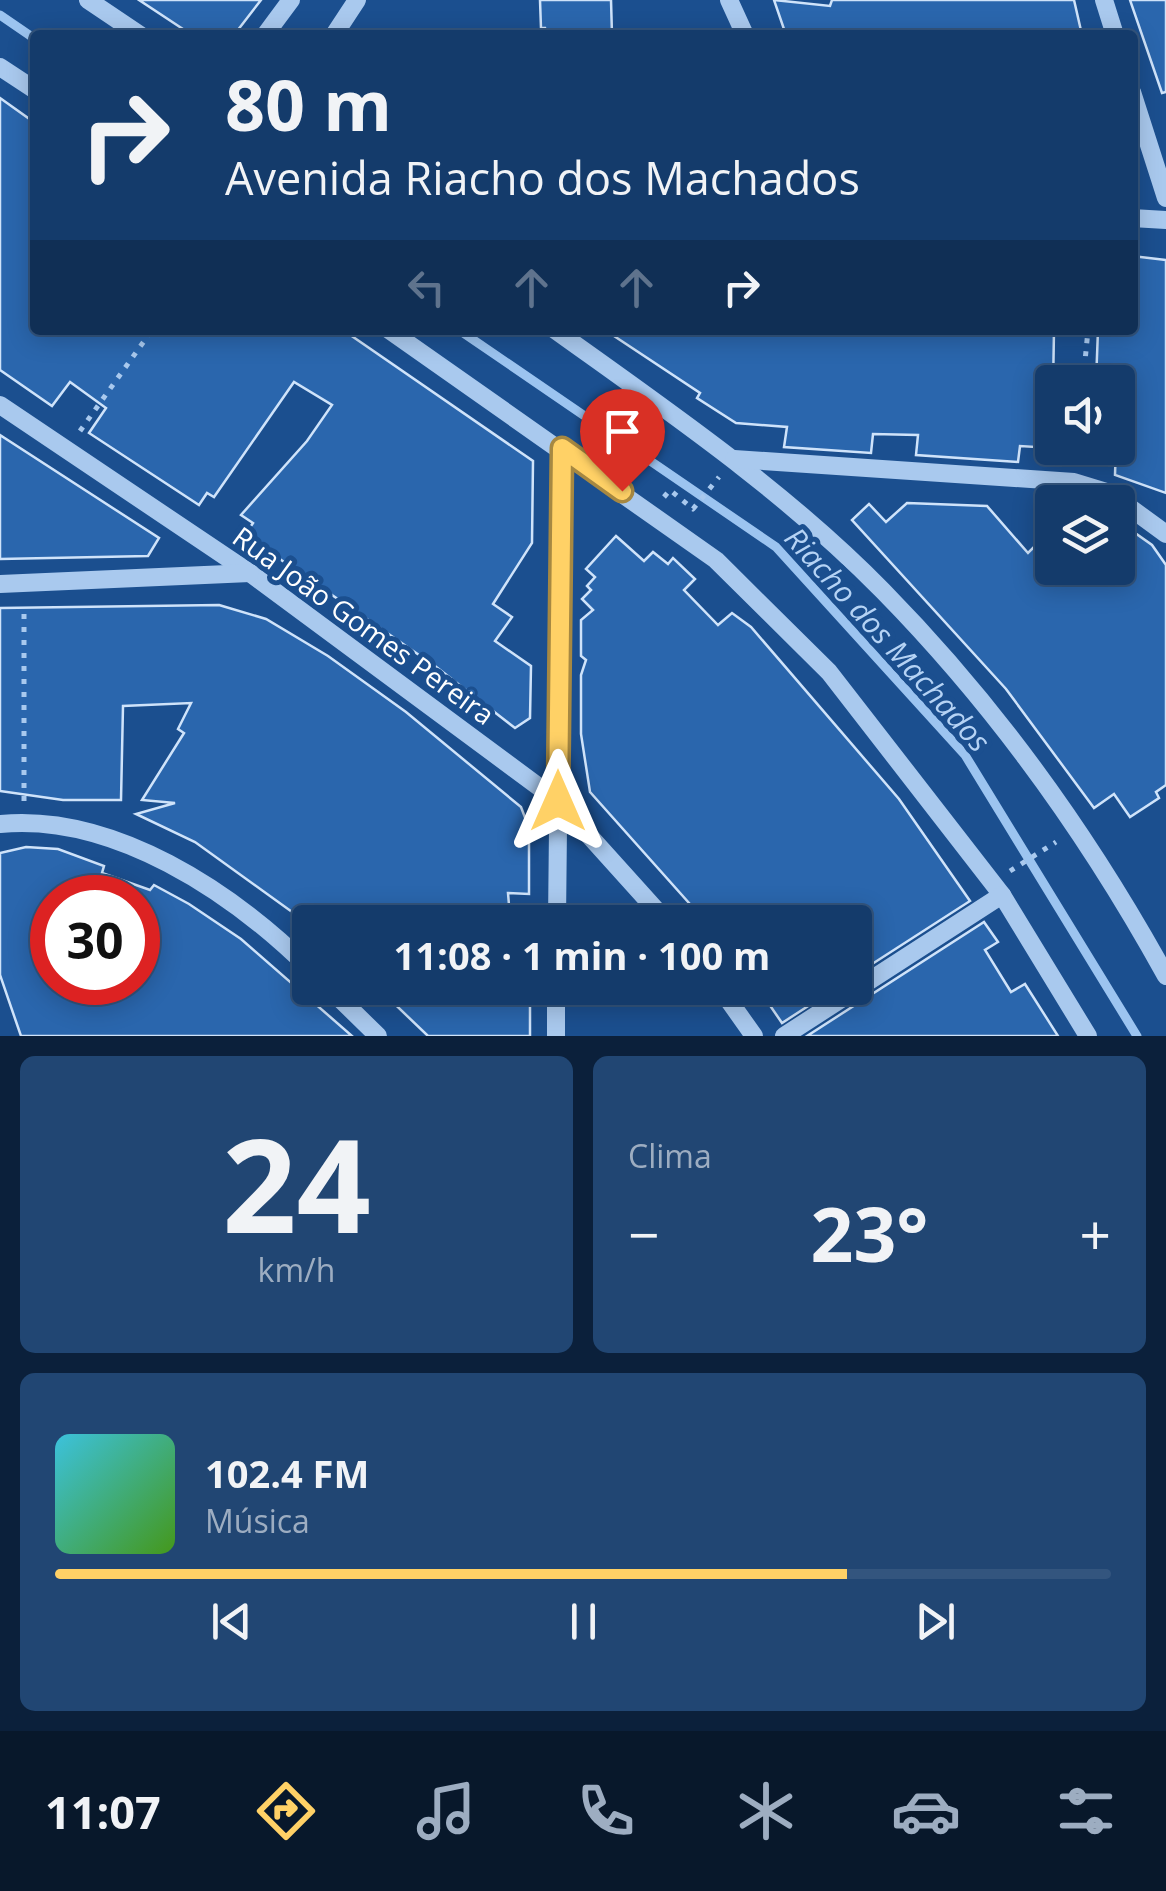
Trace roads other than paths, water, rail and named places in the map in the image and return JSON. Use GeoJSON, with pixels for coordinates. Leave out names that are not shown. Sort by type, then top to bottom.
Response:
{"type":"FeatureCollection","features":[{"type":"Feature","properties":{"kind":"street"},"geometry":{"type":"LineString","coordinates":[[88,0],[133,30]]}},
{"type":"Feature","properties":{"kind":"street"},"geometry":{"type":"LineString","coordinates":[[269,30],[291,0]]}},
{"type":"Feature","properties":{"kind":"street"},"geometry":{"type":"LineString","coordinates":[[337,30],[358,0]]}},
{"type":"Feature","properties":{"kind":"street"},"geometry":{"type":"LineString","coordinates":[[729,0],[744,30]]}},
{"type":"Feature","properties":{"kind":"street"},"geometry":{"type":"LineString","coordinates":[[1104,0],[1113,30]]}},
{"type":"Feature","properties":{"kind":"street"},"geometry":{"type":"LineString","coordinates":[[0,67],[30,87]]}},
{"type":"Feature","properties":{"kind":"street"},"geometry":{"type":"LineString","coordinates":[[1138,111],[1166,198]]}},
{"type":"Feature","properties":{"kind":"street"},"geometry":{"type":"LineString","coordinates":[[1138,218],[1166,220]]}},
{"type":"Feature","properties":{"kind":"street"},"geometry":{"type":"LineString","coordinates":[[396,335],[716,560],[829,672],[1002,894],[1088,1036]]}},
{"type":"Feature","properties":{"kind":"street"},"geometry":{"type":"LineString","coordinates":[[561,335],[882,590],[1018,748],[1124,901],[1166,976]]}},
{"type":"Feature","properties":{"kind":"street","name":"Rua João Gomes Pereira"},"geometry":{"type":"LineString","coordinates":[[0,405],[250,573],[558,801],[652,905]]}},
{"type":"Feature","properties":{"kind":"street"},"geometry":{"type":"LineString","coordinates":[[557,905],[562,448]]}},
{"type":"Feature","properties":{"kind":"street"},"geometry":{"type":"LineString","coordinates":[[729,465],[1074,482],[1110,493],[1166,534]]}},
{"type":"Feature","properties":{"kind":"street"},"geometry":{"type":"LineString","coordinates":[[0,584],[250,573]]}},
{"type":"Feature","properties":{"kind":"street"},"geometry":{"type":"LineString","coordinates":[[0,824],[24,822],[109,838],[186,873],[292,952]]}},
{"type":"Feature","properties":{"kind":"street"},"geometry":{"type":"LineString","coordinates":[[784,1036],[1002,894]]}},
{"type":"Feature","properties":{"kind":"street"},"geometry":{"type":"LineString","coordinates":[[346,1005],[378,1036]]}},
{"type":"Feature","properties":{"kind":"street"},"geometry":{"type":"LineString","coordinates":[[556,1005],[556,1036]]}},
{"type":"Feature","properties":{"kind":"street"},"geometry":{"type":"LineString","coordinates":[[732,1005],[754,1036]]}},
{"type":"Feature","properties":{"kind":"waterway","name":"Riacho dos Machados"},"geometry":{"type":"LineString","coordinates":[[0,15],[30,36]]}},
{"type":"Feature","properties":{"kind":"waterway","name":"Riacho dos Machados"},"geometry":{"type":"LineString","coordinates":[[466,335],[776,547],[965,755],[1137,1036]]}}]}
